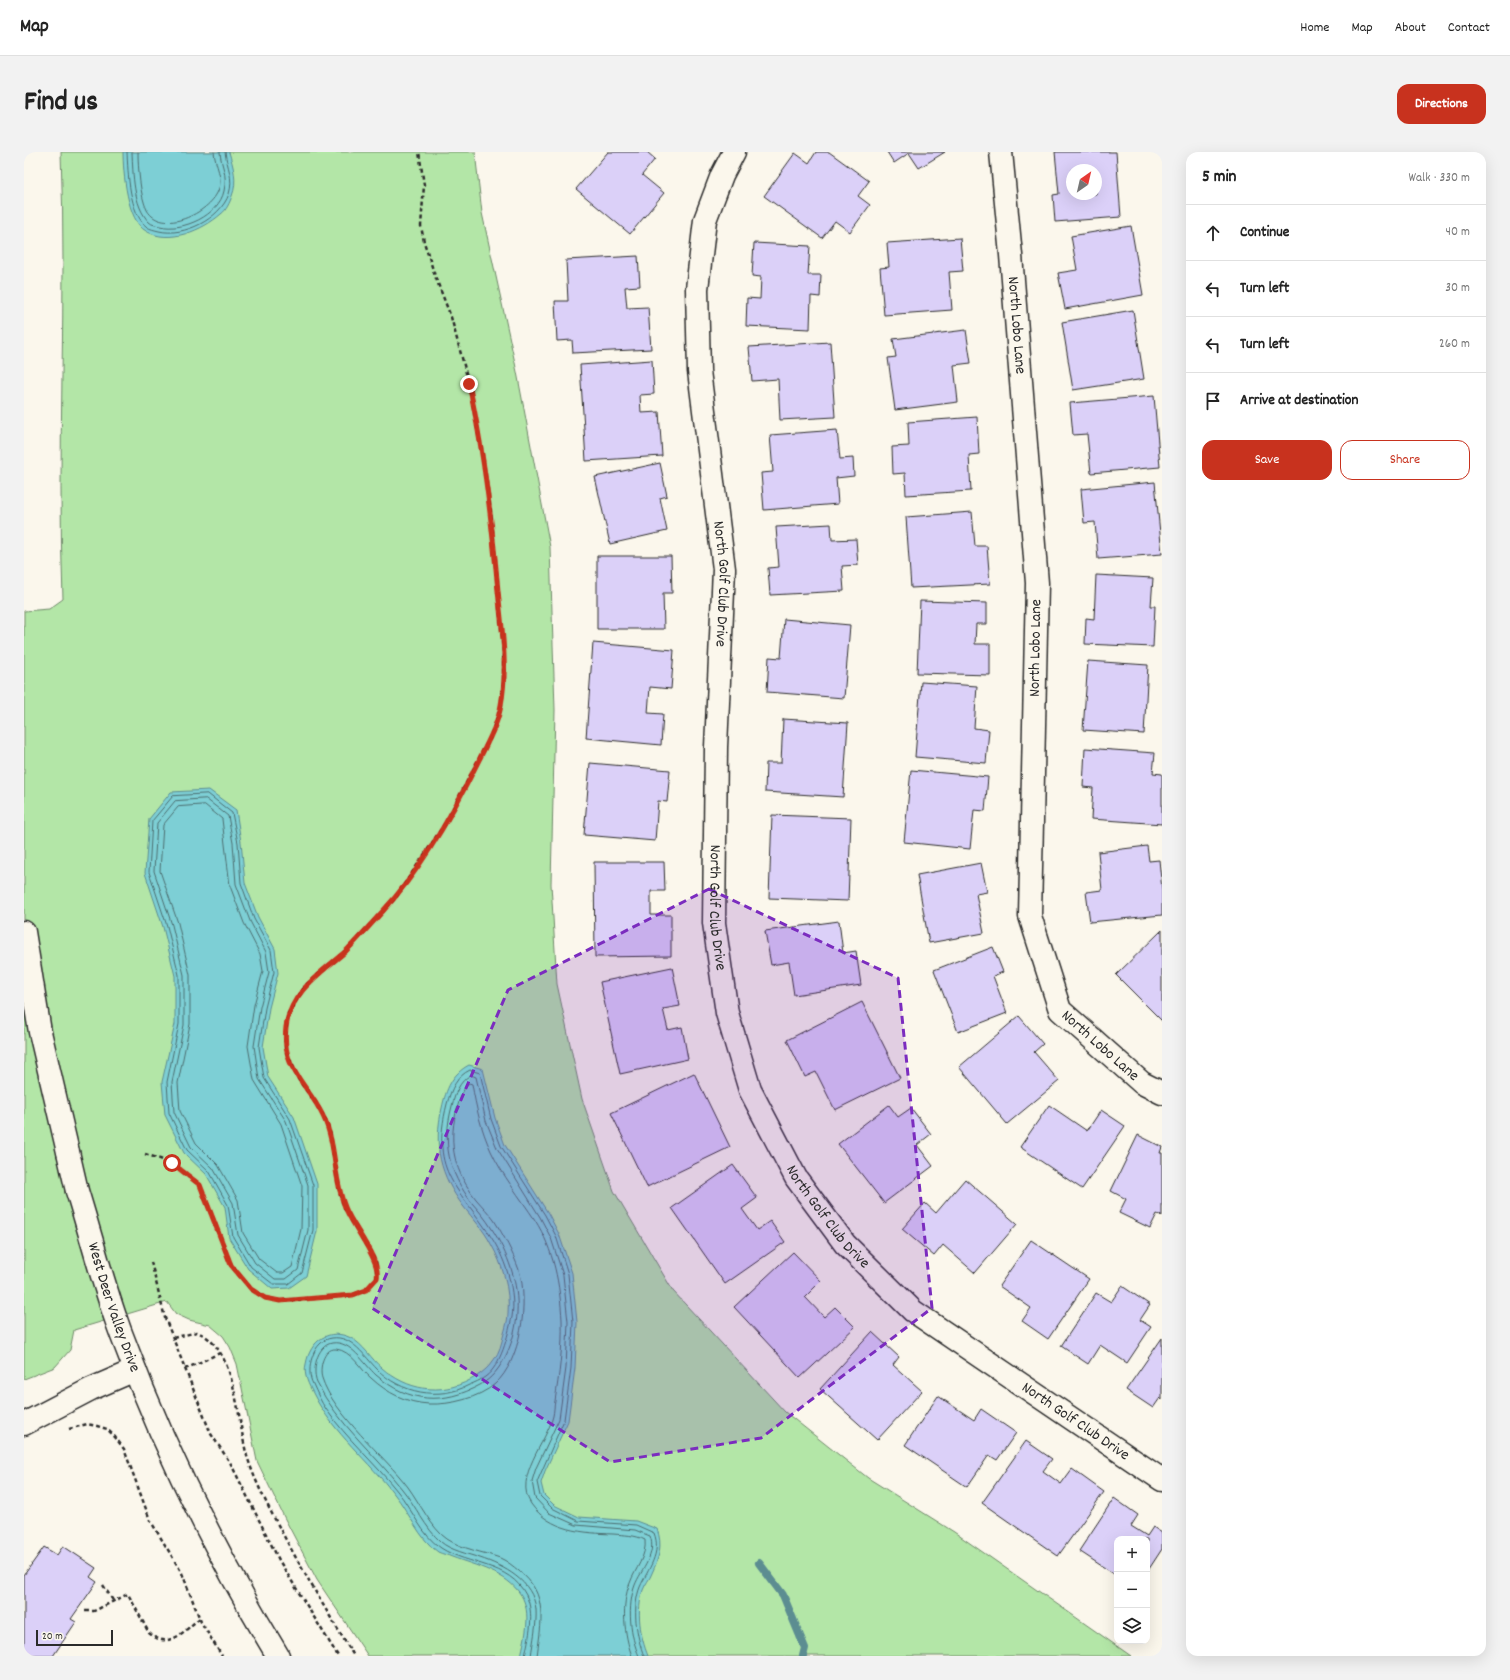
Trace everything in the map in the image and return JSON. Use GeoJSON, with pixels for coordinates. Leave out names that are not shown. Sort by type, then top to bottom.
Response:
{"type":"FeatureCollection","features":[{"type":"Feature","properties":{"kind":"street","name":"North Golf Club Drive"},"geometry":{"type":"LineString","coordinates":[[734,152],[722,175],[706,220],[697,289],[699,371],[724,569],[716,747],[714,923],[727,1013],[750,1090],[796,1178],[840,1238],[913,1311],[1162,1480]]}},
{"type":"Feature","properties":{"kind":"street","name":"North Lobo Lane"},"geometry":{"type":"LineString","coordinates":[[1001,152],[1012,262],[1037,583],[1030,916],[1060,1010],[1142,1083],[1162,1093]]}},
{"type":"Feature","properties":{"kind":"street","name":"West Deer Valley Drive"},"geometry":{"type":"LineString","coordinates":[[24,932],[37,1018],[54,1097],[77,1191],[121,1334],[151,1410],[233,1579],[278,1656]]}},
{"type":"Feature","properties":{"kind":"street"},"geometry":{"type":"LineString","coordinates":[[24,1424],[91,1389],[135,1370]]}},
{"type":"Feature","properties":{"kind":"path"},"geometry":{"type":"LineString","coordinates":[[145,1154],[172,1163],[200,1185],[231,1265],[251,1289],[265,1298],[280,1301],[353,1295],[366,1290],[377,1278],[376,1262],[346,1209],[340,1194],[330,1133],[324,1117],[316,1103],[299,1080],[286,1051],[285,1042],[288,1014],[305,986],[348,949],[396,897],[446,824],[490,738],[501,707],[504,677],[503,645],[491,514],[482,447],[469,384],[451,317],[424,242],[421,226],[424,185],[419,152]]}},
{"type":"Feature","properties":{"kind":"path"},"geometry":{"type":"LineString","coordinates":[[151,1262],[158,1294],[173,1338],[211,1434],[231,1464],[280,1562],[338,1656]]}},
{"type":"Feature","properties":{"kind":"path"},"geometry":{"type":"LineString","coordinates":[[173,1338],[197,1332],[212,1340],[220,1353],[226,1364],[236,1401],[247,1455],[266,1504],[305,1576],[354,1656]]}},
{"type":"Feature","properties":{"kind":"path"},"geometry":{"type":"LineString","coordinates":[[185,1369],[220,1353]]}},
{"type":"Feature","properties":{"kind":"path"},"geometry":{"type":"LineString","coordinates":[[64,1431],[87,1424],[107,1429],[124,1449],[150,1520],[182,1574],[200,1618],[222,1656]]}},
{"type":"Feature","properties":{"kind":"path"},"geometry":{"type":"LineString","coordinates":[[103,1585],[114,1602]]}},
{"type":"Feature","properties":{"kind":"path"},"geometry":{"type":"LineString","coordinates":[[85,1611],[94,1611],[128,1594],[149,1633],[161,1640],[167,1641],[174,1639],[200,1618]]}},
{"type":"Feature","properties":{"kind":"highlighted area"},"geometry":{"type":"Polygon","coordinates":[[[709,889],[898,978],[932,1308],[761,1438],[610,1462],[372,1308],[508,990],[709,889]]]}},
{"type":"Feature","properties":{"kind":"green space"},"geometry":{"type":"Polygon","coordinates":[[[61,152],[475,152],[482,213],[517,372],[550,547],[555,710],[551,884],[557,984],[582,1099],[614,1191],[673,1291],[785,1412],[868,1478],[954,1532],[1131,1656],[368,1656],[317,1580],[257,1461],[237,1364],[230,1347],[223,1336],[210,1325],[189,1320],[176,1314],[167,1302],[74,1330],[70,1350],[55,1367],[24,1379],[24,611],[49,609],[63,599],[61,487],[63,208],[61,152]]]}},
{"type":"Feature","properties":{"kind":"water"},"geometry":{"type":"Polygon","coordinates":[[[123,152],[229,152],[235,185],[229,204],[223,213],[214,220],[185,234],[165,236],[155,235],[146,231],[140,226],[134,217],[130,207],[125,183],[123,152]]]}},
{"type":"Feature","properties":{"kind":"water"},"geometry":{"type":"Polygon","coordinates":[[[209,790],[236,810],[245,883],[258,917],[275,949],[278,973],[269,1008],[263,1047],[268,1077],[294,1117],[317,1184],[317,1231],[306,1276],[289,1288],[272,1289],[248,1269],[229,1238],[225,1207],[206,1174],[184,1153],[165,1115],[162,1082],[175,1024],[175,976],[163,927],[145,873],[149,819],[171,792],[209,790]]]}},
{"type":"Feature","properties":{"kind":"water"},"geometry":{"type":"Polygon","coordinates":[[[469,1065],[483,1069],[495,1118],[505,1145],[548,1213],[559,1234],[572,1273],[577,1322],[575,1368],[568,1421],[541,1483],[544,1495],[554,1505],[579,1517],[636,1521],[657,1529],[660,1546],[657,1562],[643,1590],[639,1615],[641,1632],[648,1656],[521,1656],[526,1633],[527,1617],[524,1602],[515,1587],[499,1575],[440,1553],[431,1547],[385,1482],[331,1422],[314,1395],[307,1380],[305,1368],[308,1356],[312,1349],[322,1338],[335,1334],[343,1335],[356,1341],[378,1364],[392,1375],[413,1386],[424,1388],[447,1388],[470,1380],[486,1369],[498,1354],[508,1316],[508,1295],[505,1278],[499,1260],[488,1239],[455,1194],[440,1160],[438,1135],[439,1122],[448,1088],[458,1073],[469,1065]]]}},
{"type":"Feature","properties":{"kind":"building"},"geometry":{"type":"Polygon","coordinates":[[[608,152],[647,152],[655,159],[642,175],[664,193],[630,234],[576,189],[608,152]]]}},
{"type":"Feature","properties":{"kind":"building"},"geometry":{"type":"Polygon","coordinates":[[[816,152],[829,152],[869,181],[858,196],[870,205],[850,232],[835,221],[822,238],[764,196],[795,153],[809,163],[816,152]]]}},
{"type":"Feature","properties":{"kind":"building"},"geometry":{"type":"Polygon","coordinates":[[[887,152],[945,152],[919,168],[909,153],[894,163],[887,152]]]}},
{"type":"Feature","properties":{"kind":"building"},"geometry":{"type":"Polygon","coordinates":[[[1055,152],[1116,152],[1121,217],[1055,222],[1053,195],[1059,194],[1055,152]]]}},
{"type":"Feature","properties":{"kind":"building"},"geometry":{"type":"Polygon","coordinates":[[[1131,226],[1143,295],[1065,309],[1058,273],[1077,270],[1071,236],[1131,226]]]}},
{"type":"Feature","properties":{"kind":"building"},"geometry":{"type":"Polygon","coordinates":[[[960,238],[963,271],[949,272],[952,310],[884,315],[880,268],[889,267],[887,243],[960,238]]]}},
{"type":"Feature","properties":{"kind":"building"},"geometry":{"type":"Polygon","coordinates":[[[754,243],[810,246],[808,275],[821,275],[820,297],[811,296],[810,329],[746,326],[747,298],[760,299],[761,277],[752,276],[754,243]]]}},
{"type":"Feature","properties":{"kind":"building"},"geometry":{"type":"Polygon","coordinates":[[[638,256],[640,286],[625,287],[627,308],[648,307],[651,349],[573,353],[572,340],[557,341],[555,301],[568,301],[566,260],[638,256]]]}},
{"type":"Feature","properties":{"kind":"building"},"geometry":{"type":"Polygon","coordinates":[[[1133,310],[1144,379],[1073,390],[1062,322],[1133,310]]]}},
{"type":"Feature","properties":{"kind":"building"},"geometry":{"type":"Polygon","coordinates":[[[966,330],[971,363],[954,365],[958,402],[895,410],[888,358],[896,357],[893,339],[966,330]]]}},
{"type":"Feature","properties":{"kind":"building"},"geometry":{"type":"Polygon","coordinates":[[[830,342],[835,417],[780,420],[778,379],[752,381],[749,347],[830,342]]]}},
{"type":"Feature","properties":{"kind":"building"},"geometry":{"type":"Polygon","coordinates":[[[652,360],[654,394],[640,395],[641,413],[659,412],[662,456],[586,461],[580,365],[652,360]]]}},
{"type":"Feature","properties":{"kind":"building"},"geometry":{"type":"Polygon","coordinates":[[[1154,396],[1160,467],[1091,473],[1087,434],[1073,435],[1070,403],[1154,396]]]}},
{"type":"Feature","properties":{"kind":"building"},"geometry":{"type":"Polygon","coordinates":[[[977,417],[979,454],[969,455],[971,491],[906,495],[905,473],[893,474],[892,447],[909,446],[908,422],[977,417]]]}},
{"type":"Feature","properties":{"kind":"building"},"geometry":{"type":"Polygon","coordinates":[[[837,430],[840,459],[853,458],[854,476],[836,478],[838,504],[764,510],[761,473],[773,472],[770,435],[837,430]]]}},
{"type":"Feature","properties":{"kind":"building"},"geometry":{"type":"Polygon","coordinates":[[[660,463],[667,496],[660,498],[667,531],[610,544],[595,477],[660,463]]]}},
{"type":"Feature","properties":{"kind":"building"},"geometry":{"type":"Polygon","coordinates":[[[1155,482],[1162,554],[1098,559],[1095,522],[1084,523],[1081,489],[1155,482]]]}},
{"type":"Feature","properties":{"kind":"building"},"geometry":{"type":"Polygon","coordinates":[[[972,512],[975,546],[987,546],[990,584],[911,588],[906,517],[972,512]]]}},
{"type":"Feature","properties":{"kind":"building"},"geometry":{"type":"Polygon","coordinates":[[[831,524],[832,540],[856,539],[858,565],[842,566],[844,591],[770,595],[768,568],[779,567],[776,527],[831,524]]]}},
{"type":"Feature","properties":{"kind":"building"},"geometry":{"type":"Polygon","coordinates":[[[597,556],[671,556],[672,593],[663,593],[664,629],[597,629],[597,556]]]}},
{"type":"Feature","properties":{"kind":"building"},"geometry":{"type":"Polygon","coordinates":[[[1096,575],[1153,578],[1151,606],[1155,606],[1153,647],[1085,644],[1086,618],[1094,619],[1096,575]]]}},
{"type":"Feature","properties":{"kind":"building"},"geometry":{"type":"Polygon","coordinates":[[[920,601],[987,603],[987,624],[976,624],[975,644],[990,644],[990,675],[917,673],[920,601]]]}},
{"type":"Feature","properties":{"kind":"building"},"geometry":{"type":"Polygon","coordinates":[[[784,619],[850,625],[844,698],[767,692],[769,657],[781,658],[784,619]]]}},
{"type":"Feature","properties":{"kind":"building"},"geometry":{"type":"Polygon","coordinates":[[[593,643],[674,650],[671,689],[650,687],[648,713],[663,714],[661,745],[586,738],[593,643]]]}},
{"type":"Feature","properties":{"kind":"building"},"geometry":{"type":"Polygon","coordinates":[[[1088,661],[1148,665],[1144,734],[1083,730],[1088,661]]]}},
{"type":"Feature","properties":{"kind":"building"},"geometry":{"type":"Polygon","coordinates":[[[921,682],[977,686],[974,728],[989,730],[986,763],[915,757],[921,682]]]}},
{"type":"Feature","properties":{"kind":"building"},"geometry":{"type":"Polygon","coordinates":[[[783,719],[848,723],[843,797],[765,792],[766,763],[781,763],[783,719]]]}},
{"type":"Feature","properties":{"kind":"building"},"geometry":{"type":"Polygon","coordinates":[[[1085,748],[1155,753],[1153,773],[1162,774],[1162,824],[1091,819],[1093,788],[1083,787],[1085,748]]]}},
{"type":"Feature","properties":{"kind":"building"},"geometry":{"type":"Polygon","coordinates":[[[590,763],[670,770],[667,802],[658,801],[655,841],[584,835],[590,763]]]}},
{"type":"Feature","properties":{"kind":"building"},"geometry":{"type":"Polygon","coordinates":[[[911,770],[988,777],[985,811],[974,810],[970,849],[904,842],[911,770]]]}},
{"type":"Feature","properties":{"kind":"building"},"geometry":{"type":"Polygon","coordinates":[[[772,815],[851,818],[848,901],[769,898],[772,815]]]}},
{"type":"Feature","properties":{"kind":"building"},"geometry":{"type":"Polygon","coordinates":[[[1147,846],[1149,861],[1159,860],[1162,890],[1162,915],[1090,922],[1086,892],[1102,890],[1098,852],[1147,846]]]}},
{"type":"Feature","properties":{"kind":"building"},"geometry":{"type":"Polygon","coordinates":[[[594,862],[664,862],[665,891],[651,891],[651,915],[671,915],[671,956],[595,957],[594,862]]]}},
{"type":"Feature","properties":{"kind":"building"},"geometry":{"type":"Polygon","coordinates":[[[981,863],[987,892],[976,894],[984,933],[929,943],[917,875],[981,863]]]}},
{"type":"Feature","properties":{"kind":"building"},"geometry":{"type":"Polygon","coordinates":[[[839,921],[843,953],[856,951],[861,985],[794,995],[789,962],[771,965],[765,931],[839,921]]]}},
{"type":"Feature","properties":{"kind":"building"},"geometry":{"type":"Polygon","coordinates":[[[1162,930],[1162,1021],[1116,975],[1162,930]]]}},
{"type":"Feature","properties":{"kind":"building"},"geometry":{"type":"Polygon","coordinates":[[[993,947],[1003,972],[993,976],[1007,1013],[958,1032],[934,970],[993,947]]]}},
{"type":"Feature","properties":{"kind":"building"},"geometry":{"type":"Polygon","coordinates":[[[672,967],[680,1006],[663,1009],[668,1030],[682,1027],[688,1059],[620,1074],[600,982],[672,967]]]}},
{"type":"Feature","properties":{"kind":"building"},"geometry":{"type":"Polygon","coordinates":[[[862,1002],[900,1078],[835,1110],[816,1072],[805,1077],[787,1040],[862,1002]]]}},
{"type":"Feature","properties":{"kind":"building"},"geometry":{"type":"Polygon","coordinates":[[[1019,1016],[1043,1044],[1034,1052],[1059,1081],[1007,1124],[959,1067],[1019,1016]]]}},
{"type":"Feature","properties":{"kind":"building"},"geometry":{"type":"Polygon","coordinates":[[[694,1073],[730,1147],[647,1187],[611,1113],[694,1073]]]}},
{"type":"Feature","properties":{"kind":"building"},"geometry":{"type":"Polygon","coordinates":[[[889,1105],[898,1117],[911,1108],[931,1134],[917,1145],[933,1166],[884,1203],[838,1144],[889,1105]]]}},
{"type":"Feature","properties":{"kind":"building"},"geometry":{"type":"Polygon","coordinates":[[[1049,1105],[1087,1131],[1101,1110],[1125,1126],[1082,1189],[1020,1147],[1049,1105]]]}},
{"type":"Feature","properties":{"kind":"building"},"geometry":{"type":"Polygon","coordinates":[[[1138,1135],[1162,1147],[1160,1153],[1162,1153],[1162,1216],[1157,1214],[1150,1228],[1119,1213],[1126,1199],[1111,1191],[1138,1135]]]}},
{"type":"Feature","properties":{"kind":"building"},"geometry":{"type":"Polygon","coordinates":[[[733,1165],[757,1198],[742,1209],[757,1230],[770,1221],[785,1242],[725,1284],[672,1208],[733,1165]]]}},
{"type":"Feature","properties":{"kind":"building"},"geometry":{"type":"Polygon","coordinates":[[[965,1179],[1017,1224],[975,1273],[943,1245],[934,1256],[902,1229],[925,1203],[936,1213],[965,1179]]]}},
{"type":"Feature","properties":{"kind":"building"},"geometry":{"type":"Polygon","coordinates":[[[1031,1240],[1089,1279],[1048,1339],[1022,1321],[1031,1308],[999,1286],[1031,1240]]]}},
{"type":"Feature","properties":{"kind":"building"},"geometry":{"type":"Polygon","coordinates":[[[793,1252],[821,1281],[805,1297],[824,1317],[835,1307],[855,1327],[800,1378],[734,1307],[793,1252]]]}},
{"type":"Feature","properties":{"kind":"building"},"geometry":{"type":"Polygon","coordinates":[[[1122,1286],[1150,1305],[1140,1320],[1151,1327],[1127,1363],[1100,1345],[1088,1364],[1061,1346],[1096,1293],[1111,1302],[1122,1286]]]}},
{"type":"Feature","properties":{"kind":"building"},"geometry":{"type":"Polygon","coordinates":[[[872,1332],[899,1357],[893,1365],[922,1391],[877,1440],[820,1389],[872,1332]]]}},
{"type":"Feature","properties":{"kind":"building"},"geometry":{"type":"Polygon","coordinates":[[[1162,1338],[1162,1400],[1160,1398],[1153,1408],[1126,1390],[1162,1338]]]}},
{"type":"Feature","properties":{"kind":"building"},"geometry":{"type":"Polygon","coordinates":[[[938,1396],[974,1420],[981,1409],[1016,1433],[997,1460],[989,1455],[967,1487],[905,1445],[938,1396]]]}},
{"type":"Feature","properties":{"kind":"building"},"geometry":{"type":"Polygon","coordinates":[[[1026,1441],[1052,1459],[1043,1471],[1061,1484],[1072,1469],[1104,1492],[1058,1556],[982,1503],[1026,1441]]]}},
{"type":"Feature","properties":{"kind":"building"},"geometry":{"type":"Polygon","coordinates":[[[1114,1498],[1138,1515],[1131,1526],[1147,1536],[1114,1536],[1114,1574],[1079,1551],[1114,1498]]]}},
{"type":"Feature","properties":{"kind":"building"},"geometry":{"type":"Polygon","coordinates":[[[1153,1527],[1162,1533],[1162,1549],[1150,1567],[1150,1536],[1147,1536],[1153,1527]]]}},
{"type":"Feature","properties":{"kind":"building"},"geometry":{"type":"Polygon","coordinates":[[[63,1546],[96,1568],[90,1577],[97,1582],[71,1619],[76,1622],[53,1656],[24,1656],[24,1575],[44,1547],[57,1555],[63,1546]]]}},
{"type":"Feature","properties":{"kind":"waterway"},"geometry":{"type":"LineString","coordinates":[[759,1563],[783,1595],[805,1648],[803,1656]]}},
{"type":"Feature","properties":{"kind":"route"},"geometry":{"type":"LineString","coordinates":[[172,1163],[200,1185],[231,1265],[251,1289],[265,1298],[280,1301],[353,1295],[366,1290],[377,1278],[378,1273],[376,1262],[359,1235],[340,1194],[330,1133],[324,1117],[316,1103],[299,1080],[286,1051],[286,1027],[288,1014],[305,986],[348,949],[396,897],[446,824],[490,738],[501,707],[504,677],[503,645],[491,514],[482,447],[469,384]]}}]}
